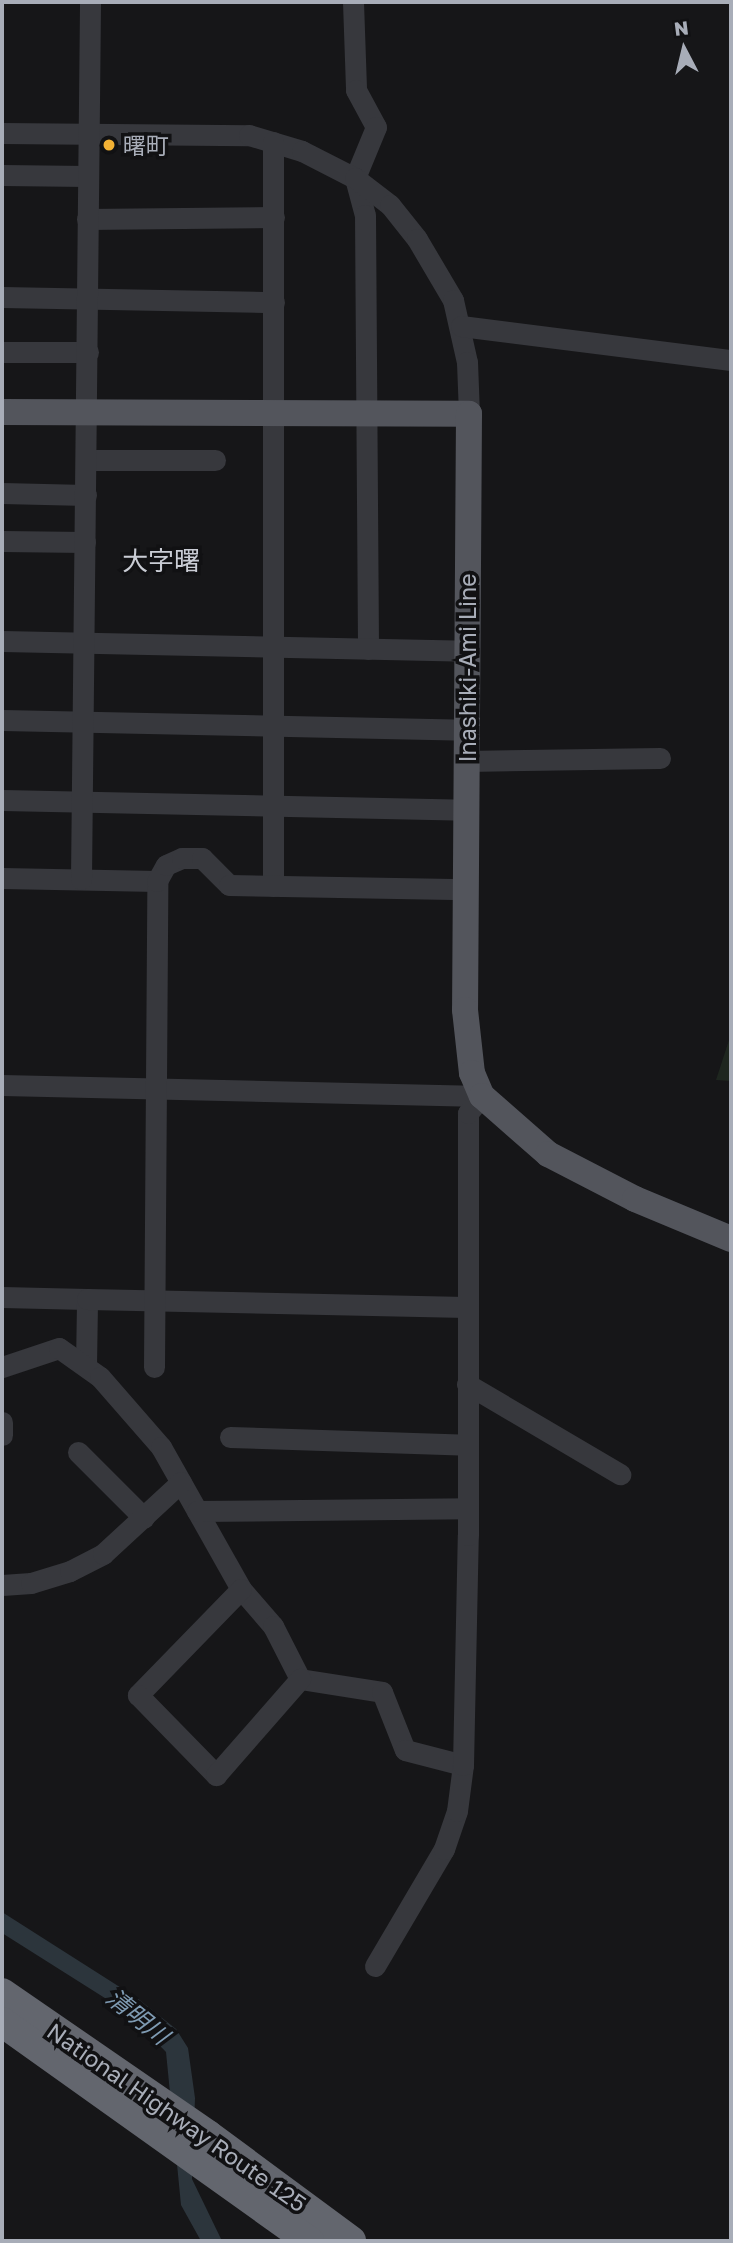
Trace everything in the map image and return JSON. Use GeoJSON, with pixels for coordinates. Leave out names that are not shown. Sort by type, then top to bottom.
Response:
{"type":"FeatureCollection","features":[{"type":"Feature","properties":{"kind":"highway","name":"National Highway Route 125"},"geometry":{"type":"LineString","coordinates":[[2,1993],[148,2108],[206,2165],[309,2241]]}},
{"type":"Feature","properties":{"kind":"highway","name":"National Highway Route 125"},"geometry":{"type":"LineString","coordinates":[[2,2022],[148,2108],[208,2135],[351,2241]]}},
{"type":"Feature","properties":{"kind":"main road"},"geometry":{"type":"LineString","coordinates":[[2,412],[469,414]]}},
{"type":"Feature","properties":{"kind":"main road","name":"Inashiki-Ami Line"},"geometry":{"type":"LineString","coordinates":[[469,414],[467,1043],[482,1096]]}},
{"type":"Feature","properties":{"kind":"main road"},"geometry":{"type":"LineString","coordinates":[[482,1096],[525,1136],[571,1168],[731,1239]]}},
{"type":"Feature","properties":{"kind":"street"},"geometry":{"type":"LineString","coordinates":[[80,878],[84,802],[83,643],[88,413],[87,133],[90,2]]}},
{"type":"Feature","properties":{"kind":"street"},"geometry":{"type":"LineString","coordinates":[[353,2],[356,90],[376,127],[355,177],[365,215],[368,649]]}},
{"type":"Feature","properties":{"kind":"street"},"geometry":{"type":"LineString","coordinates":[[2,133],[219,133],[273,142],[355,177],[390,205],[417,239],[448,291],[461,326],[469,414]]}},
{"type":"Feature","properties":{"kind":"street"},"geometry":{"type":"LineString","coordinates":[[273,142],[273,886]]}},
{"type":"Feature","properties":{"kind":"street"},"geometry":{"type":"LineString","coordinates":[[2,175],[87,176]]}},
{"type":"Feature","properties":{"kind":"street"},"geometry":{"type":"LineString","coordinates":[[87,219],[274,217]]}},
{"type":"Feature","properties":{"kind":"street"},"geometry":{"type":"LineString","coordinates":[[2,297],[274,302]]}},
{"type":"Feature","properties":{"kind":"street"},"geometry":{"type":"LineString","coordinates":[[461,326],[731,359]]}},
{"type":"Feature","properties":{"kind":"street"},"geometry":{"type":"LineString","coordinates":[[2,352],[88,352]]}},
{"type":"Feature","properties":{"kind":"street"},"geometry":{"type":"LineString","coordinates":[[87,460],[215,460]]}},
{"type":"Feature","properties":{"kind":"street"},"geometry":{"type":"LineString","coordinates":[[2,493],[86,495]]}},
{"type":"Feature","properties":{"kind":"street"},"geometry":{"type":"LineString","coordinates":[[2,541],[85,542]]}},
{"type":"Feature","properties":{"kind":"street"},"geometry":{"type":"LineString","coordinates":[[2,641],[467,651]]}},
{"type":"Feature","properties":{"kind":"street"},"geometry":{"type":"LineString","coordinates":[[2,720],[466,730]]}},
{"type":"Feature","properties":{"kind":"street"},"geometry":{"type":"LineString","coordinates":[[466,761],[660,758]]}},
{"type":"Feature","properties":{"kind":"street"},"geometry":{"type":"LineString","coordinates":[[2,800],[466,810]]}},
{"type":"Feature","properties":{"kind":"street"},"geometry":{"type":"LineString","coordinates":[[154,1367],[152,1301],[157,881],[166,865],[181,858],[202,858],[229,885],[467,889]]}},
{"type":"Feature","properties":{"kind":"street"},"geometry":{"type":"LineString","coordinates":[[2,878],[157,881]]}},
{"type":"Feature","properties":{"kind":"street"},"geometry":{"type":"LineString","coordinates":[[2,1086],[482,1096]]}},
{"type":"Feature","properties":{"kind":"street"},"geometry":{"type":"LineString","coordinates":[[375,1966],[444,1849],[457,1811],[463,1765],[468,1508],[468,1113],[482,1096]]}},
{"type":"Feature","properties":{"kind":"street"},"geometry":{"type":"LineString","coordinates":[[2,1297],[466,1307]]}},
{"type":"Feature","properties":{"kind":"street"},"geometry":{"type":"LineString","coordinates":[[86,1366],[87,1299]]}},
{"type":"Feature","properties":{"kind":"street"},"geometry":{"type":"LineString","coordinates":[[2,1367],[59,1349],[86,1366],[161,1447],[241,1590],[272,1626],[300,1679]]}},
{"type":"Feature","properties":{"kind":"street"},"geometry":{"type":"LineString","coordinates":[[467,1384],[620,1474]]}},
{"type":"Feature","properties":{"kind":"street"},"geometry":{"type":"LineString","coordinates":[[2,1422],[2,1435]]}},
{"type":"Feature","properties":{"kind":"street"},"geometry":{"type":"LineString","coordinates":[[230,1437],[467,1445]]}},
{"type":"Feature","properties":{"kind":"street"},"geometry":{"type":"LineString","coordinates":[[78,1452],[144,1518]]}},
{"type":"Feature","properties":{"kind":"street"},"geometry":{"type":"LineString","coordinates":[[2,1585],[31,1583],[71,1571],[103,1554],[181,1482]]}},
{"type":"Feature","properties":{"kind":"street"},"geometry":{"type":"LineString","coordinates":[[197,1511],[468,1508]]}},
{"type":"Feature","properties":{"kind":"street"},"geometry":{"type":"LineString","coordinates":[[241,1590],[138,1695],[216,1775],[300,1679]]}},
{"type":"Feature","properties":{"kind":"street"},"geometry":{"type":"LineString","coordinates":[[300,1679],[382,1692],[405,1750],[463,1765]]}},
{"type":"Feature","properties":{"kind":"shaded area"},"geometry":{"type":"Polygon","coordinates":[[[731,1034],[731,1081],[716,1080],[731,1034]]]}},
{"type":"Feature","properties":{"kind":"water","name":"清明川"},"geometry":{"type":"Polygon","coordinates":[[[2,1912],[137,1998],[176,2029],[188,2048],[195,2098],[192,2179],[222,2241],[201,2241],[181,2205],[166,2052],[127,2012],[2,1933],[2,1912]]]}},
{"type":"Feature","properties":{"kind":"place","name":"曙町"},"geometry":{"type":"Point","coordinates":[109,145]}},
{"type":"Feature","properties":{"kind":"district","name":"大字曙"},"geometry":{"type":"Point","coordinates":[161,561]}}]}
